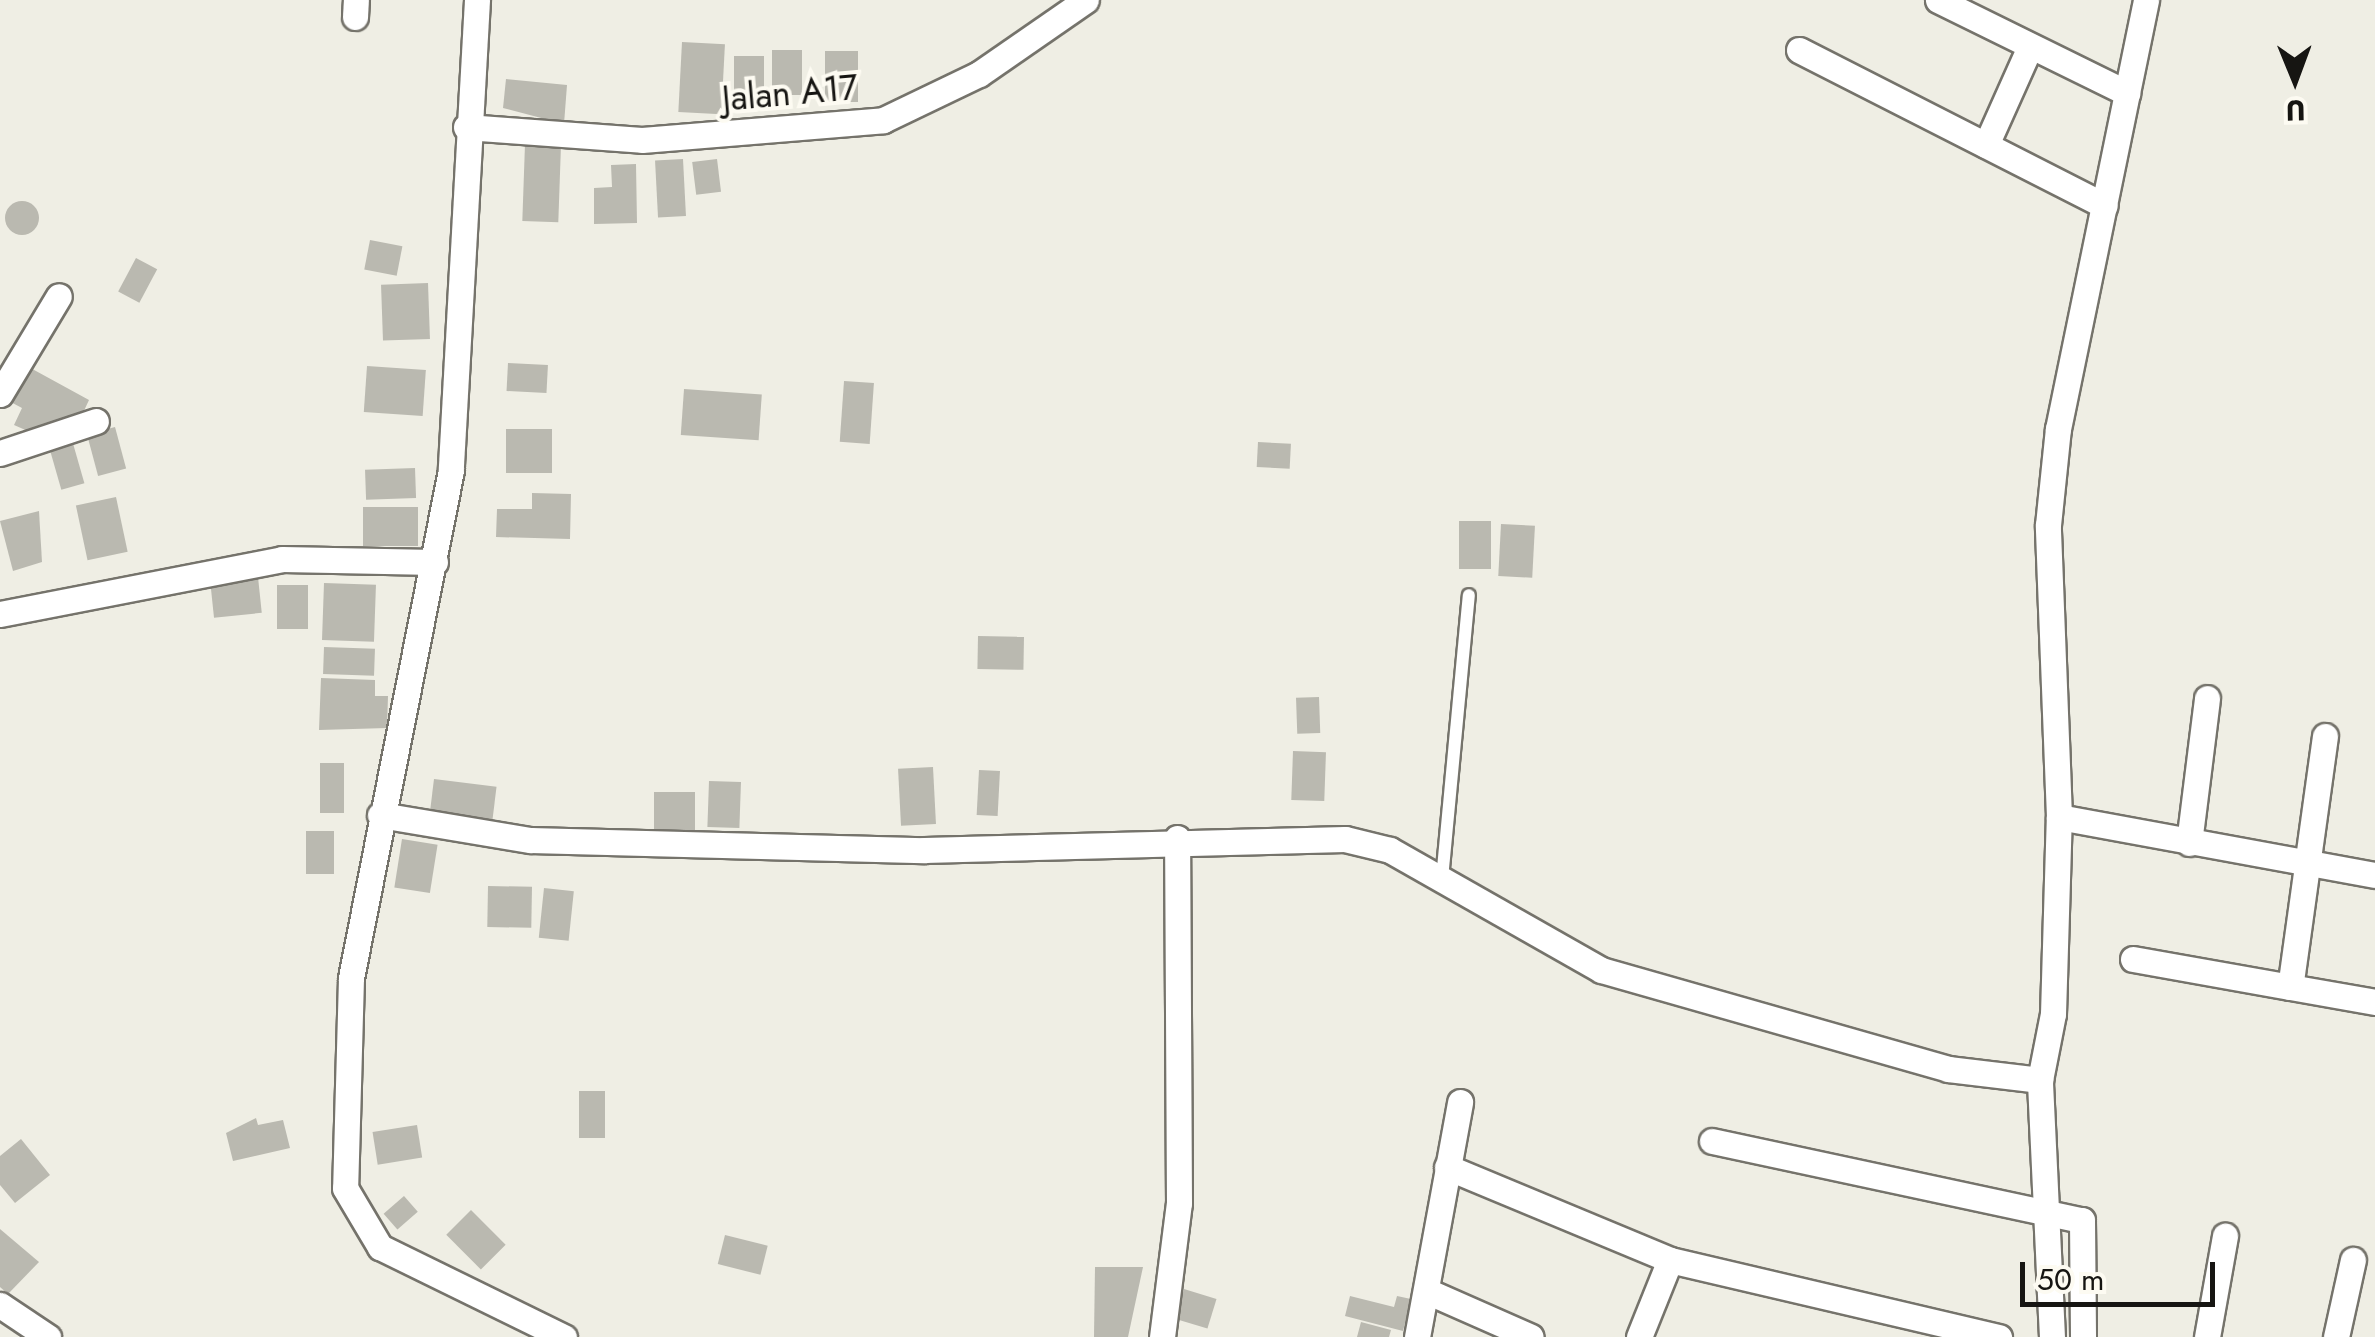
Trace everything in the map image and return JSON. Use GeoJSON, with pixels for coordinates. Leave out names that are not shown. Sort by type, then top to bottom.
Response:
{"type":"FeatureCollection","features":[{"type":"Feature","properties":{"kind":"street"},"geometry":{"type":"LineString","coordinates":[[476,0],[466,127],[451,470],[380,815],[351,978],[345,1188],[380,1247],[564,1337]]}},
{"type":"Feature","properties":{"kind":"street","name":"Jalan A17"},"geometry":{"type":"LineString","coordinates":[[466,127],[642,140],[850,126],[916,110],[1086,0]]}},
{"type":"Feature","properties":{"kind":"street"},"geometry":{"type":"LineString","coordinates":[[1938,0],[2127,93]]}},
{"type":"Feature","properties":{"kind":"street"},"geometry":{"type":"LineString","coordinates":[[2052,1337],[2040,1080],[2053,1014],[2059,817],[2048,525],[2058,429],[2146,0]]}},
{"type":"Feature","properties":{"kind":"street"},"geometry":{"type":"LineString","coordinates":[[1986,145],[2029,48]]}},
{"type":"Feature","properties":{"kind":"street"},"geometry":{"type":"LineString","coordinates":[[1799,50],[2105,206]]}},
{"type":"Feature","properties":{"kind":"street"},"geometry":{"type":"LineString","coordinates":[[0,394],[60,296]]}},
{"type":"Feature","properties":{"kind":"street"},"geometry":{"type":"LineString","coordinates":[[0,453],[96,421]]}},
{"type":"Feature","properties":{"kind":"street"},"geometry":{"type":"LineString","coordinates":[[0,614],[282,560],[435,562]]}},
{"type":"Feature","properties":{"kind":"street"},"geometry":{"type":"LineString","coordinates":[[2189,843],[2207,698]]}},
{"type":"Feature","properties":{"kind":"street"},"geometry":{"type":"LineString","coordinates":[[2290,987],[2304,863],[2325,736]]}},
{"type":"Feature","properties":{"kind":"street"},"geometry":{"type":"LineString","coordinates":[[380,815],[530,840],[924,850],[1177,838],[1345,839],[1442,879],[1601,970],[1948,1069],[2040,1080]]}},
{"type":"Feature","properties":{"kind":"street"},"geometry":{"type":"LineString","coordinates":[[2059,817],[2375,875]]}},
{"type":"Feature","properties":{"kind":"street"},"geometry":{"type":"LineString","coordinates":[[1162,1337],[1180,1204],[1177,838]]}},
{"type":"Feature","properties":{"kind":"street"},"geometry":{"type":"LineString","coordinates":[[2133,959],[2375,1002]]}},
{"type":"Feature","properties":{"kind":"street"},"geometry":{"type":"LineString","coordinates":[[1418,1337],[1460,1102]]}},
{"type":"Feature","properties":{"kind":"street"},"geometry":{"type":"LineString","coordinates":[[1712,1141],[2043,1207],[2086,1227],[2083,1337]]}},
{"type":"Feature","properties":{"kind":"street"},"geometry":{"type":"LineString","coordinates":[[1447,1166],[1670,1260],[1999,1337]]}},
{"type":"Feature","properties":{"kind":"street"},"geometry":{"type":"LineString","coordinates":[[2207,1337],[2224,1236]]}},
{"type":"Feature","properties":{"kind":"street"},"geometry":{"type":"LineString","coordinates":[[1639,1337],[1670,1260]]}},
{"type":"Feature","properties":{"kind":"street"},"geometry":{"type":"LineString","coordinates":[[2336,1337],[2354,1260]]}},
{"type":"Feature","properties":{"kind":"street"},"geometry":{"type":"LineString","coordinates":[[1429,1292],[1531,1337]]}},
{"type":"Feature","properties":{"kind":"street"},"geometry":{"type":"LineString","coordinates":[[0,1305],[48,1337]]}},
{"type":"Feature","properties":{"kind":"lane"},"geometry":{"type":"LineString","coordinates":[[1442,879],[1468,595]]}},
{"type":"Feature","properties":{"kind":"building"},"geometry":{"type":"Polygon","coordinates":[[[682,42],[725,44],[721,114],[678,112],[682,42]]]}},
{"type":"Feature","properties":{"kind":"building"},"geometry":{"type":"Polygon","coordinates":[[[772,50],[802,50],[802,95],[772,95],[772,50]]]}},
{"type":"Feature","properties":{"kind":"building"},"geometry":{"type":"Polygon","coordinates":[[[825,51],[858,51],[858,102],[825,102],[825,51]]]}},
{"type":"Feature","properties":{"kind":"building"},"geometry":{"type":"Polygon","coordinates":[[[734,56],[764,56],[764,109],[734,109],[734,56]]]}},
{"type":"Feature","properties":{"kind":"building"},"geometry":{"type":"Polygon","coordinates":[[[506,79],[567,85],[564,124],[503,108],[506,79]]]}},
{"type":"Feature","properties":{"kind":"building"},"geometry":{"type":"Polygon","coordinates":[[[525,144],[561,145],[558,222],[522,221],[525,144]]]}},
{"type":"Feature","properties":{"kind":"building"},"geometry":{"type":"Polygon","coordinates":[[[683,159],[686,216],[658,217],[655,160],[683,159]]]}},
{"type":"Feature","properties":{"kind":"building"},"geometry":{"type":"Polygon","coordinates":[[[717,159],[721,192],[696,195],[692,162],[717,159]]]}},
{"type":"Feature","properties":{"kind":"building"},"geometry":{"type":"Polygon","coordinates":[[[636,164],[637,223],[594,224],[594,188],[612,187],[611,165],[636,164]]]}},
{"type":"Feature","properties":{"kind":"building"},"geometry":{"type":"Polygon","coordinates":[[[22,201],[34,206],[39,218],[34,230],[22,235],[10,230],[5,218],[10,206],[22,201]]]}},
{"type":"Feature","properties":{"kind":"building"},"geometry":{"type":"Polygon","coordinates":[[[370,240],[402,246],[397,276],[364,269],[370,240]]]}},
{"type":"Feature","properties":{"kind":"building"},"geometry":{"type":"Polygon","coordinates":[[[136,258],[157,269],[139,303],[118,292],[136,258]]]}},
{"type":"Feature","properties":{"kind":"building"},"geometry":{"type":"Polygon","coordinates":[[[428,283],[430,339],[383,341],[381,285],[428,283]]]}},
{"type":"Feature","properties":{"kind":"building"},"geometry":{"type":"Polygon","coordinates":[[[508,363],[548,365],[546,393],[507,391],[508,363]]]}},
{"type":"Feature","properties":{"kind":"building"},"geometry":{"type":"Polygon","coordinates":[[[25,365],[89,400],[82,415],[30,432],[14,425],[22,408],[5,399],[25,365]]]}},
{"type":"Feature","properties":{"kind":"building"},"geometry":{"type":"Polygon","coordinates":[[[367,366],[426,370],[423,416],[364,412],[367,366]]]}},
{"type":"Feature","properties":{"kind":"building"},"geometry":{"type":"Polygon","coordinates":[[[844,381],[874,383],[870,444],[840,442],[844,381]]]}},
{"type":"Feature","properties":{"kind":"building"},"geometry":{"type":"Polygon","coordinates":[[[684,389],[762,394],[759,440],[681,435],[684,389]]]}},
{"type":"Feature","properties":{"kind":"building"},"geometry":{"type":"Polygon","coordinates":[[[115,427],[126,469],[98,476],[87,435],[115,427]]]}},
{"type":"Feature","properties":{"kind":"building"},"geometry":{"type":"Polygon","coordinates":[[[506,429],[552,429],[552,473],[506,473],[506,429]]]}},
{"type":"Feature","properties":{"kind":"building"},"geometry":{"type":"Polygon","coordinates":[[[72,440],[84,483],[61,490],[49,447],[72,440]]]}},
{"type":"Feature","properties":{"kind":"building"},"geometry":{"type":"Polygon","coordinates":[[[1258,442],[1291,444],[1290,469],[1257,467],[1258,442]]]}},
{"type":"Feature","properties":{"kind":"building"},"geometry":{"type":"Polygon","coordinates":[[[415,468],[416,498],[366,500],[365,470],[415,468]]]}},
{"type":"Feature","properties":{"kind":"building"},"geometry":{"type":"Polygon","coordinates":[[[532,493],[571,494],[570,539],[496,537],[497,509],[532,509],[532,493]]]}},
{"type":"Feature","properties":{"kind":"building"},"geometry":{"type":"Polygon","coordinates":[[[116,497],[128,552],[88,560],[76,506],[116,497]]]}},
{"type":"Feature","properties":{"kind":"building"},"geometry":{"type":"Polygon","coordinates":[[[363,507],[418,507],[418,546],[363,546],[363,507]]]}},
{"type":"Feature","properties":{"kind":"building"},"geometry":{"type":"Polygon","coordinates":[[[39,511],[42,562],[13,571],[0,521],[39,511]]]}},
{"type":"Feature","properties":{"kind":"building"},"geometry":{"type":"Polygon","coordinates":[[[1459,521],[1491,521],[1491,569],[1459,569],[1459,521]]]}},
{"type":"Feature","properties":{"kind":"building"},"geometry":{"type":"Polygon","coordinates":[[[1501,524],[1535,526],[1532,578],[1498,576],[1501,524]]]}},
{"type":"Feature","properties":{"kind":"building"},"geometry":{"type":"Polygon","coordinates":[[[258,577],[262,613],[214,618],[210,582],[258,577]]]}},
{"type":"Feature","properties":{"kind":"building"},"geometry":{"type":"Polygon","coordinates":[[[324,583],[376,585],[374,642],[322,640],[324,583]]]}},
{"type":"Feature","properties":{"kind":"building"},"geometry":{"type":"Polygon","coordinates":[[[277,585],[308,585],[308,629],[277,629],[277,585]]]}},
{"type":"Feature","properties":{"kind":"building"},"geometry":{"type":"Polygon","coordinates":[[[978,636],[1024,637],[1023,670],[977,669],[978,636]]]}},
{"type":"Feature","properties":{"kind":"building"},"geometry":{"type":"Polygon","coordinates":[[[324,647],[375,649],[374,676],[323,674],[324,647]]]}},
{"type":"Feature","properties":{"kind":"building"},"geometry":{"type":"Polygon","coordinates":[[[321,678],[375,680],[375,696],[388,696],[387,728],[319,730],[321,678]]]}},
{"type":"Feature","properties":{"kind":"building"},"geometry":{"type":"Polygon","coordinates":[[[1319,697],[1320,733],[1297,734],[1296,698],[1319,697]]]}},
{"type":"Feature","properties":{"kind":"building"},"geometry":{"type":"Polygon","coordinates":[[[1293,751],[1326,752],[1324,801],[1291,800],[1293,751]]]}},
{"type":"Feature","properties":{"kind":"building"},"geometry":{"type":"Polygon","coordinates":[[[320,763],[344,763],[344,813],[320,813],[320,763]]]}},
{"type":"Feature","properties":{"kind":"building"},"geometry":{"type":"Polygon","coordinates":[[[933,767],[936,824],[901,826],[898,769],[933,767]]]}},
{"type":"Feature","properties":{"kind":"building"},"geometry":{"type":"Polygon","coordinates":[[[979,770],[1000,771],[998,816],[977,815],[979,770]]]}},
{"type":"Feature","properties":{"kind":"building"},"geometry":{"type":"Polygon","coordinates":[[[434,779],[497,787],[492,822],[430,815],[434,779]]]}},
{"type":"Feature","properties":{"kind":"building"},"geometry":{"type":"Polygon","coordinates":[[[709,781],[741,782],[739,828],[707,827],[709,781]]]}},
{"type":"Feature","properties":{"kind":"building"},"geometry":{"type":"Polygon","coordinates":[[[654,792],[695,792],[695,839],[654,839],[654,792]]]}},
{"type":"Feature","properties":{"kind":"building"},"geometry":{"type":"Polygon","coordinates":[[[306,831],[334,831],[334,874],[306,874],[306,831]]]}},
{"type":"Feature","properties":{"kind":"building"},"geometry":{"type":"Polygon","coordinates":[[[402,839],[438,845],[430,893],[394,887],[402,839]]]}},
{"type":"Feature","properties":{"kind":"building"},"geometry":{"type":"Polygon","coordinates":[[[488,886],[532,887],[531,928],[487,927],[488,886]]]}},
{"type":"Feature","properties":{"kind":"building"},"geometry":{"type":"Polygon","coordinates":[[[544,888],[574,891],[569,941],[539,938],[544,888]]]}},
{"type":"Feature","properties":{"kind":"building"},"geometry":{"type":"Polygon","coordinates":[[[579,1091],[605,1091],[605,1138],[579,1138],[579,1091]]]}},
{"type":"Feature","properties":{"kind":"building"},"geometry":{"type":"Polygon","coordinates":[[[256,1118],[258,1125],[283,1120],[290,1148],[233,1161],[226,1133],[256,1118]]]}},
{"type":"Feature","properties":{"kind":"building"},"geometry":{"type":"Polygon","coordinates":[[[417,1125],[422,1158],[378,1165],[373,1132],[417,1125]]]}},
{"type":"Feature","properties":{"kind":"building"},"geometry":{"type":"Polygon","coordinates":[[[21,1139],[50,1175],[15,1203],[0,1185],[0,1156],[21,1139]]]}},
{"type":"Feature","properties":{"kind":"building"},"geometry":{"type":"Polygon","coordinates":[[[404,1196],[418,1212],[397,1230],[384,1214],[404,1196]]]}},
{"type":"Feature","properties":{"kind":"building"},"geometry":{"type":"Polygon","coordinates":[[[471,1210],[506,1245],[481,1269],[446,1235],[471,1210]]]}},
{"type":"Feature","properties":{"kind":"building"},"geometry":{"type":"Polygon","coordinates":[[[0,1229],[39,1262],[8,1294],[0,1287],[0,1229]]]}},
{"type":"Feature","properties":{"kind":"building"},"geometry":{"type":"Polygon","coordinates":[[[725,1235],[768,1246],[760,1275],[718,1264],[725,1235]]]}},
{"type":"Feature","properties":{"kind":"building"},"geometry":{"type":"Polygon","coordinates":[[[1095,1267],[1143,1267],[1128,1337],[1094,1337],[1095,1267]]]}},
{"type":"Feature","properties":{"kind":"building"},"geometry":{"type":"Polygon","coordinates":[[[1184,1289],[1217,1299],[1207,1329],[1175,1319],[1184,1289]]]}},
{"type":"Feature","properties":{"kind":"building"},"geometry":{"type":"Polygon","coordinates":[[[1350,1296],[1394,1307],[1397,1296],[1411,1299],[1403,1331],[1345,1316],[1350,1296]]]}},
{"type":"Feature","properties":{"kind":"building"},"geometry":{"type":"Polygon","coordinates":[[[1361,1322],[1391,1330],[1389,1337],[1357,1337],[1361,1322]]]}}]}
